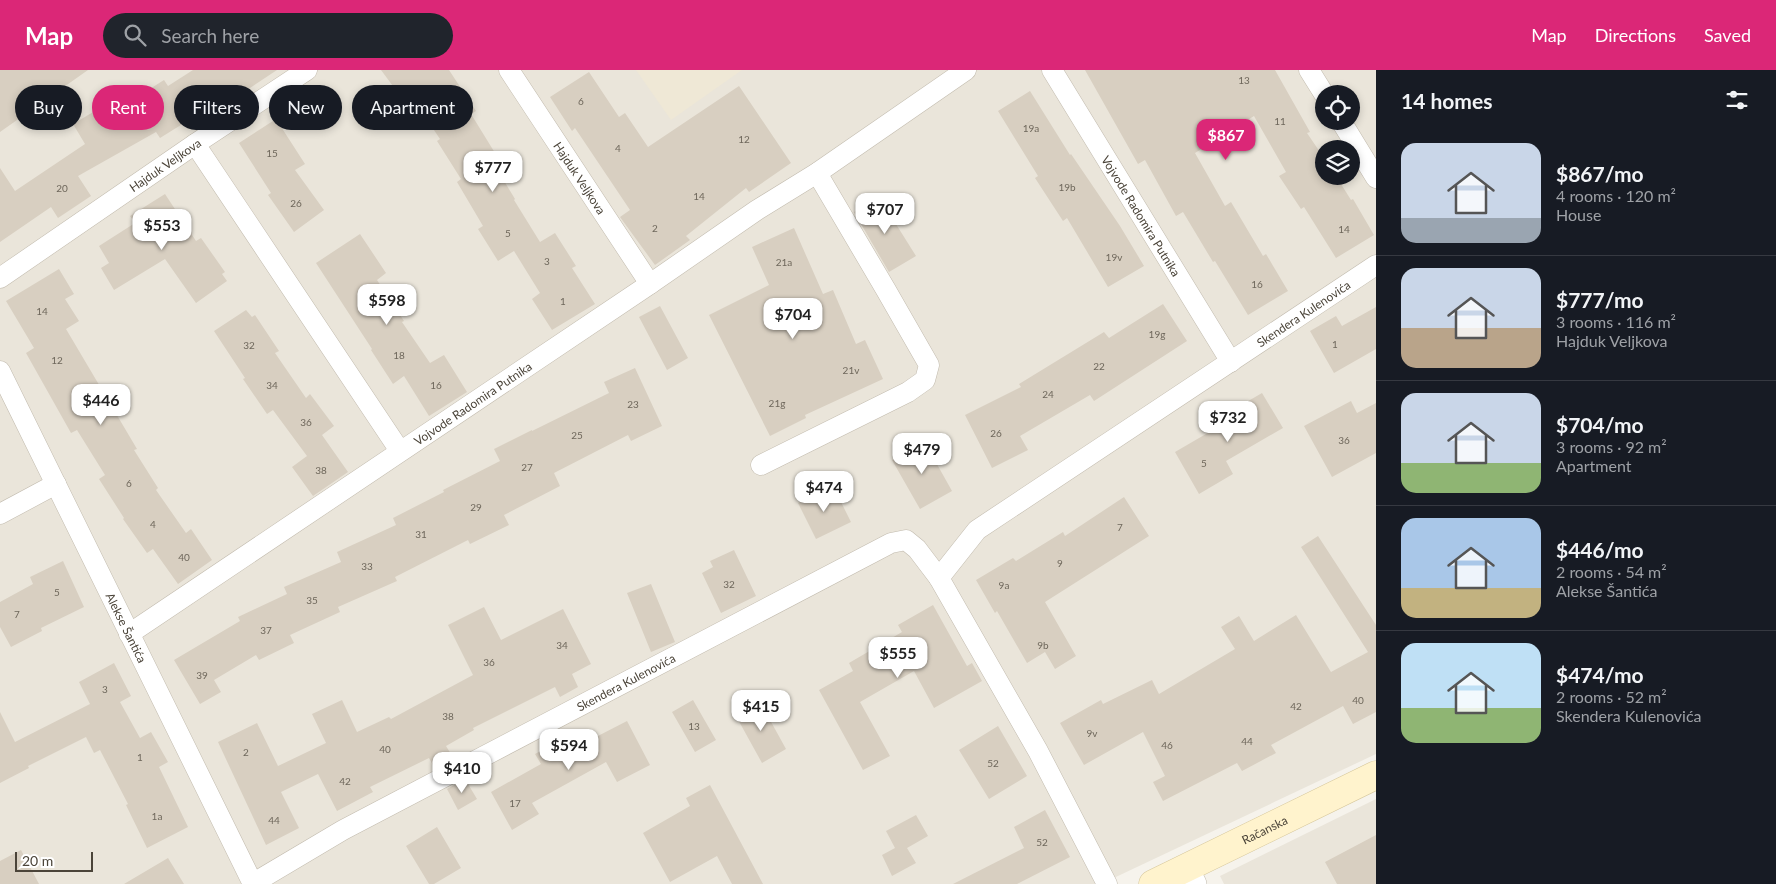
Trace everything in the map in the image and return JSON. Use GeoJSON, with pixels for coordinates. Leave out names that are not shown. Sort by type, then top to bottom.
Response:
{"type":"FeatureCollection","features":[{"type":"Feature","properties":{"kind":"main road","name":"Račanska"},"geometry":{"type":"LineString","coordinates":[[1153,884],[1190,876],[1376,775]]}},
{"type":"Feature","properties":{"kind":"street","name":"Hajduk Veljkova"},"geometry":{"type":"LineString","coordinates":[[0,278],[306,70]]}},
{"type":"Feature","properties":{"kind":"street","name":"Hajduk Veljkova"},"geometry":{"type":"LineString","coordinates":[[508,70],[650,284]]}},
{"type":"Feature","properties":{"kind":"street","name":"Vojvode Radomira Putnika"},"geometry":{"type":"LineString","coordinates":[[129,634],[757,210],[817,173],[966,70]]}},
{"type":"Feature","properties":{"kind":"street","name":"Vojvode Radomira Putnika"},"geometry":{"type":"LineString","coordinates":[[1052,70],[1231,362]]}},
{"type":"Feature","properties":{"kind":"street"},"geometry":{"type":"LineString","coordinates":[[1309,70],[1318,85]]}},
{"type":"Feature","properties":{"kind":"street"},"geometry":{"type":"LineString","coordinates":[[1347,130],[1376,178]]}},
{"type":"Feature","properties":{"kind":"street"},"geometry":{"type":"LineString","coordinates":[[195,144],[400,451]]}},
{"type":"Feature","properties":{"kind":"street"},"geometry":{"type":"LineString","coordinates":[[761,465],[908,392],[925,380],[929,366],[817,173]]}},
{"type":"Feature","properties":{"kind":"street","name":"Skendera Kulenovića"},"geometry":{"type":"LineString","coordinates":[[253,884],[343,830],[891,543],[906,540],[917,549],[939,578],[976,530],[1376,265]]}},
{"type":"Feature","properties":{"kind":"street","name":"Alekse Šantića"},"geometry":{"type":"LineString","coordinates":[[0,371],[253,884]]}},
{"type":"Feature","properties":{"kind":"street"},"geometry":{"type":"LineString","coordinates":[[0,514],[56,484]]}},
{"type":"Feature","properties":{"kind":"street"},"geometry":{"type":"LineString","coordinates":[[939,578],[1038,751],[1107,884]]}},
{"type":"Feature","properties":{"kind":"shaded area"},"geometry":{"type":"Polygon","coordinates":[[[0,70],[1376,70],[1376,754],[1101,884],[0,884],[0,70]]]}},
{"type":"Feature","properties":{"kind":"shaded area"},"geometry":{"type":"Polygon","coordinates":[[[636,70],[742,70],[671,120],[636,70]]]}},
{"type":"Feature","properties":{"kind":"shaded area"},"geometry":{"type":"Polygon","coordinates":[[[1376,799],[1376,884],[1224,884],[1220,876],[1376,799]]]}},
{"type":"Feature","properties":{"kind":"building"},"geometry":{"type":"Polygon","coordinates":[[[0,70],[88,70],[67,85],[15,85],[15,121],[0,132],[0,70]]]}},
{"type":"Feature","properties":{"kind":"building"},"geometry":{"type":"Polygon","coordinates":[[[193,70],[277,70],[254,85],[174,85],[174,129],[160,138],[156,132],[78,176],[91,196],[58,218],[51,207],[0,242],[0,168],[15,191],[85,144],[77,130],[82,130],[82,119],[92,113],[92,130],[164,130],[164,85],[156,85],[164,80],[168,86],[193,70]]]}},
{"type":"Feature","properties":{"kind":"building"},"geometry":{"type":"Polygon","coordinates":[[[381,70],[449,70],[459,85],[392,85],[381,70]]]}},
{"type":"Feature","properties":{"kind":"building"},"geometry":{"type":"Polygon","coordinates":[[[1085,70],[1275,70],[1310,132],[1307,133],[1315,145],[1315,185],[1342,185],[1351,200],[1353,199],[1374,235],[1336,258],[1304,207],[1301,209],[1279,176],[1286,172],[1254,116],[1195,153],[1225,206],[1231,202],[1263,256],[1266,254],[1288,291],[1248,315],[1183,212],[1176,216],[1145,160],[1138,164],[1085,70]]]}},
{"type":"Feature","properties":{"kind":"building"},"geometry":{"type":"Polygon","coordinates":[[[589,72],[619,117],[625,113],[648,147],[739,86],[791,163],[749,192],[746,188],[686,236],[690,240],[655,265],[620,217],[630,210],[575,128],[572,131],[550,97],[589,72]]]}},
{"type":"Feature","properties":{"kind":"building"},"geometry":{"type":"Polygon","coordinates":[[[1030,91],[1070,155],[1120,226],[1144,266],[1108,287],[1067,218],[1063,221],[1035,178],[1038,176],[998,111],[1030,91]]]}},
{"type":"Feature","properties":{"kind":"building"},"geometry":{"type":"Polygon","coordinates":[[[473,117],[495,153],[489,156],[540,242],[555,233],[576,266],[572,268],[595,304],[552,330],[532,299],[540,293],[514,251],[498,261],[478,229],[483,226],[457,182],[461,179],[437,141],[440,139],[434,130],[473,130],[473,117]]]}},
{"type":"Feature","properties":{"kind":"building"},"geometry":{"type":"Polygon","coordinates":[[[269,124],[269,130],[283,130],[305,164],[295,170],[324,210],[294,232],[268,195],[271,193],[239,143],[269,124]]]}},
{"type":"Feature","properties":{"kind":"building"},"geometry":{"type":"Polygon","coordinates":[[[165,194],[196,241],[201,238],[225,272],[222,274],[227,281],[196,303],[165,259],[114,290],[101,268],[109,263],[99,246],[135,223],[130,216],[165,194]]]}},
{"type":"Feature","properties":{"kind":"building"},"geometry":{"type":"Polygon","coordinates":[[[879,197],[916,256],[889,272],[854,212],[879,197]]]}},
{"type":"Feature","properties":{"kind":"building"},"geometry":{"type":"Polygon","coordinates":[[[794,228],[823,294],[833,290],[856,344],[865,340],[883,379],[805,415],[806,418],[770,436],[709,315],[769,285],[752,247],[794,228]]]}},
{"type":"Feature","properties":{"kind":"building"},"geometry":{"type":"Polygon","coordinates":[[[360,234],[386,273],[377,280],[404,321],[402,322],[430,363],[444,355],[467,392],[429,416],[404,376],[393,384],[316,263],[360,234]]]}},
{"type":"Feature","properties":{"kind":"building"},"geometry":{"type":"Polygon","coordinates":[[[59,269],[74,294],[65,299],[79,321],[66,329],[137,449],[134,450],[158,488],[156,490],[186,533],[191,529],[212,560],[178,584],[153,549],[147,553],[123,519],[99,479],[105,475],[77,430],[71,433],[26,353],[34,348],[6,301],[59,269]]]}},
{"type":"Feature","properties":{"kind":"building"},"geometry":{"type":"Polygon","coordinates":[[[1163,304],[1187,341],[1094,401],[1090,395],[1020,436],[1028,450],[992,468],[965,415],[1021,387],[1019,384],[1104,332],[1109,338],[1163,304]]]}},
{"type":"Feature","properties":{"kind":"building"},"geometry":{"type":"Polygon","coordinates":[[[660,306],[688,358],[667,370],[639,317],[660,306]]]}},
{"type":"Feature","properties":{"kind":"building"},"geometry":{"type":"Polygon","coordinates":[[[1376,307],[1376,349],[1334,373],[1310,331],[1336,316],[1342,326],[1376,307]]]}},
{"type":"Feature","properties":{"kind":"building"},"geometry":{"type":"Polygon","coordinates":[[[246,310],[252,317],[255,315],[279,351],[275,353],[306,398],[310,394],[334,426],[322,435],[348,472],[313,496],[292,467],[307,456],[273,410],[267,414],[214,331],[246,310]]]}},
{"type":"Feature","properties":{"kind":"building"},"geometry":{"type":"Polygon","coordinates":[[[635,368],[662,426],[631,441],[628,435],[554,473],[560,486],[504,515],[509,525],[470,544],[468,540],[395,577],[397,581],[338,607],[340,612],[290,635],[294,643],[259,660],[256,655],[214,680],[221,692],[200,704],[174,660],[240,621],[238,617],[287,594],[284,587],[341,562],[337,552],[396,525],[393,518],[500,461],[494,449],[609,393],[604,382],[635,368]]]}},
{"type":"Feature","properties":{"kind":"building"},"geometry":{"type":"Polygon","coordinates":[[[1262,393],[1283,428],[1226,461],[1233,474],[1199,494],[1175,452],[1230,420],[1226,414],[1262,393]]]}},
{"type":"Feature","properties":{"kind":"building"},"geometry":{"type":"Polygon","coordinates":[[[1351,401],[1357,413],[1376,403],[1376,453],[1332,477],[1304,426],[1351,401]]]}},
{"type":"Feature","properties":{"kind":"building"},"geometry":{"type":"Polygon","coordinates":[[[924,441],[952,491],[920,509],[892,460],[924,441]]]}},
{"type":"Feature","properties":{"kind":"building"},"geometry":{"type":"Polygon","coordinates":[[[833,486],[851,522],[816,539],[798,503],[833,486]]]}},
{"type":"Feature","properties":{"kind":"building"},"geometry":{"type":"Polygon","coordinates":[[[1124,497],[1149,536],[1045,602],[1076,656],[1055,669],[1045,652],[1027,663],[997,611],[995,613],[976,580],[1013,558],[1016,561],[1063,532],[1065,536],[1124,497]]]}},
{"type":"Feature","properties":{"kind":"building"},"geometry":{"type":"Polygon","coordinates":[[[1318,536],[1376,625],[1376,712],[1353,724],[1343,706],[1271,745],[1276,753],[1242,771],[1237,763],[1163,801],[1153,782],[1165,776],[1143,732],[1084,765],[1060,723],[1101,700],[1103,704],[1152,680],[1159,694],[1235,649],[1221,627],[1239,616],[1254,641],[1296,615],[1331,672],[1368,652],[1301,547],[1318,536]]]}},
{"type":"Feature","properties":{"kind":"building"},"geometry":{"type":"Polygon","coordinates":[[[734,550],[756,596],[721,613],[702,573],[713,567],[710,561],[734,550]]]}},
{"type":"Feature","properties":{"kind":"building"},"geometry":{"type":"Polygon","coordinates":[[[63,561],[84,607],[41,628],[42,631],[11,647],[0,627],[0,602],[33,584],[30,577],[63,561]]]}},
{"type":"Feature","properties":{"kind":"building"},"geometry":{"type":"Polygon","coordinates":[[[651,584],[675,642],[651,652],[627,593],[651,584]]]}},
{"type":"Feature","properties":{"kind":"building"},"geometry":{"type":"Polygon","coordinates":[[[933,605],[967,666],[972,663],[982,681],[934,708],[914,671],[860,702],[890,756],[863,770],[819,690],[853,671],[849,663],[902,632],[898,625],[933,605]]]}},
{"type":"Feature","properties":{"kind":"building"},"geometry":{"type":"Polygon","coordinates":[[[484,607],[501,640],[563,609],[591,664],[572,674],[578,687],[560,697],[555,687],[473,728],[474,730],[446,746],[454,759],[435,769],[429,758],[370,787],[373,792],[337,811],[318,774],[281,792],[299,828],[266,845],[218,742],[257,723],[278,766],[326,743],[312,714],[342,700],[357,732],[389,717],[391,719],[473,675],[448,625],[484,607]]]}},
{"type":"Feature","properties":{"kind":"building"},"geometry":{"type":"Polygon","coordinates":[[[114,663],[131,696],[120,702],[140,738],[151,732],[168,762],[159,767],[188,827],[147,848],[126,805],[128,804],[100,750],[94,753],[86,737],[28,766],[29,768],[0,783],[0,712],[15,742],[90,704],[79,682],[114,663]]]}},
{"type":"Feature","properties":{"kind":"building"},"geometry":{"type":"Polygon","coordinates":[[[693,700],[716,740],[695,752],[672,712],[693,700]]]}},
{"type":"Feature","properties":{"kind":"building"},"geometry":{"type":"Polygon","coordinates":[[[760,702],[786,749],[762,763],[736,716],[760,702]]]}},
{"type":"Feature","properties":{"kind":"building"},"geometry":{"type":"Polygon","coordinates":[[[627,721],[650,765],[617,782],[606,762],[532,803],[539,814],[512,830],[491,792],[541,764],[535,754],[557,742],[563,754],[627,721]]]}},
{"type":"Feature","properties":{"kind":"building"},"geometry":{"type":"Polygon","coordinates":[[[998,726],[1027,776],[989,799],[959,750],[998,726]]]}},
{"type":"Feature","properties":{"kind":"building"},"geometry":{"type":"Polygon","coordinates":[[[465,779],[477,799],[458,810],[447,789],[465,779]]]}},
{"type":"Feature","properties":{"kind":"building"},"geometry":{"type":"Polygon","coordinates":[[[710,785],[763,884],[732,884],[717,856],[670,882],[643,833],[690,806],[686,798],[710,785]]]}},
{"type":"Feature","properties":{"kind":"building"},"geometry":{"type":"Polygon","coordinates":[[[1045,810],[1070,857],[1017,884],[953,884],[1024,848],[1014,827],[1045,810]]]}},
{"type":"Feature","properties":{"kind":"building"},"geometry":{"type":"Polygon","coordinates":[[[916,815],[928,836],[907,848],[916,863],[892,876],[882,855],[895,848],[886,831],[916,815]]]}},
{"type":"Feature","properties":{"kind":"building"},"geometry":{"type":"Polygon","coordinates":[[[437,827],[461,868],[434,884],[429,884],[406,846],[437,827]]]}},
{"type":"Feature","properties":{"kind":"building"},"geometry":{"type":"Polygon","coordinates":[[[1376,835],[1376,884],[1337,884],[1325,862],[1376,835]]]}},
{"type":"Feature","properties":{"kind":"building"},"geometry":{"type":"Polygon","coordinates":[[[21,850],[39,884],[0,884],[0,861],[21,850]]]}},
{"type":"Feature","properties":{"kind":"building"},"geometry":{"type":"Polygon","coordinates":[[[168,858],[184,884],[124,884],[168,858]]]}}]}
